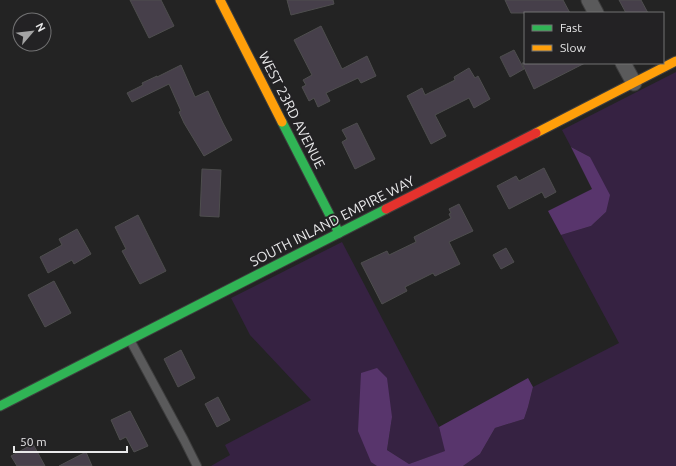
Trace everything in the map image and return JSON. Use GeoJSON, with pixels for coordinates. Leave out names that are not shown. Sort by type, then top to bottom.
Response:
{"type":"FeatureCollection","features":[{"type":"Feature","properties":{"kind":"street","name":"WEST 23RD AVENUE"},"geometry":{"type":"LineString","coordinates":[[220,0],[339,234]]}},
{"type":"Feature","properties":{"kind":"street"},"geometry":{"type":"LineString","coordinates":[[589,0],[595,12]]}},
{"type":"Feature","properties":{"kind":"street","name":"SOUTH INLAND EMPIRE WAY"},"geometry":{"type":"LineString","coordinates":[[0,406],[676,61]]}},
{"type":"Feature","properties":{"kind":"street"},"geometry":{"type":"LineString","coordinates":[[624,64],[634,83]]}},
{"type":"Feature","properties":{"kind":"lane"},"geometry":{"type":"LineString","coordinates":[[130,340],[197,466]]}},
{"type":"Feature","properties":{"kind":"shaded area"},"geometry":{"type":"Polygon","coordinates":[[[676,72],[676,466],[463,466],[480,454],[495,428],[524,419],[533,387],[619,343],[561,235],[591,226],[606,212],[590,157],[571,147],[562,130],[676,72]]]}},
{"type":"Feature","properties":{"kind":"shaded area"},"geometry":{"type":"Polygon","coordinates":[[[571,147],[590,157],[610,195],[606,212],[591,226],[561,235],[548,211],[592,189],[571,147]]]}},
{"type":"Feature","properties":{"kind":"shaded area"},"geometry":{"type":"Polygon","coordinates":[[[342,242],[439,427],[446,451],[409,464],[387,450],[392,417],[379,466],[211,466],[230,455],[225,445],[311,400],[250,335],[231,298],[342,242]]]}},
{"type":"Feature","properties":{"kind":"shaded area"},"geometry":{"type":"Polygon","coordinates":[[[377,368],[387,378],[392,417],[387,450],[409,464],[445,451],[439,427],[528,378],[533,387],[524,419],[495,428],[480,454],[463,466],[377,466],[371,462],[358,431],[361,373],[377,368]]]}},
{"type":"Feature","properties":{"kind":"building"},"geometry":{"type":"Polygon","coordinates":[[[130,0],[161,0],[174,26],[149,38],[130,0]]]}},
{"type":"Feature","properties":{"kind":"building"},"geometry":{"type":"Polygon","coordinates":[[[287,0],[333,0],[334,4],[291,15],[287,0]]]}},
{"type":"Feature","properties":{"kind":"building"},"geometry":{"type":"Polygon","coordinates":[[[505,0],[563,0],[569,12],[524,12],[511,13],[505,0]]]}},
{"type":"Feature","properties":{"kind":"building"},"geometry":{"type":"Polygon","coordinates":[[[619,0],[641,0],[647,12],[625,12],[619,0]]]}},
{"type":"Feature","properties":{"kind":"building"},"geometry":{"type":"Polygon","coordinates":[[[321,26],[342,69],[367,56],[376,76],[361,83],[358,78],[326,93],[330,101],[318,107],[314,98],[309,101],[302,87],[306,85],[303,80],[312,75],[294,40],[321,26]]]}},
{"type":"Feature","properties":{"kind":"building"},"geometry":{"type":"Polygon","coordinates":[[[514,50],[524,69],[510,77],[500,57],[514,50]]]}},
{"type":"Feature","properties":{"kind":"building"},"geometry":{"type":"Polygon","coordinates":[[[522,63],[583,64],[534,89],[522,63]]]}},
{"type":"Feature","properties":{"kind":"building"},"geometry":{"type":"Polygon","coordinates":[[[181,65],[195,97],[208,91],[232,140],[204,156],[184,123],[179,112],[181,111],[169,84],[132,102],[127,93],[143,85],[142,83],[181,65]]]}},
{"type":"Feature","properties":{"kind":"building"},"geometry":{"type":"Polygon","coordinates":[[[469,68],[475,78],[478,76],[490,99],[474,108],[469,98],[435,115],[446,136],[431,144],[407,96],[422,88],[425,95],[455,80],[454,77],[469,68]]]}},
{"type":"Feature","properties":{"kind":"building"},"geometry":{"type":"Polygon","coordinates":[[[357,123],[375,159],[355,169],[342,142],[347,139],[342,130],[357,123]]]}},
{"type":"Feature","properties":{"kind":"building"},"geometry":{"type":"Polygon","coordinates":[[[544,168],[556,192],[545,198],[542,192],[509,209],[497,186],[516,176],[519,181],[544,168]]]}},
{"type":"Feature","properties":{"kind":"building"},"geometry":{"type":"Polygon","coordinates":[[[202,169],[221,170],[219,217],[200,216],[202,169]]]}},
{"type":"Feature","properties":{"kind":"building"},"geometry":{"type":"Polygon","coordinates":[[[459,204],[473,231],[449,242],[460,264],[435,276],[433,273],[405,287],[407,291],[382,304],[361,263],[387,251],[389,255],[416,242],[414,237],[451,218],[449,209],[459,204]]]}},
{"type":"Feature","properties":{"kind":"building"},"geometry":{"type":"Polygon","coordinates":[[[138,215],[166,271],[140,284],[122,251],[126,249],[115,227],[138,215]]]}},
{"type":"Feature","properties":{"kind":"building"},"geometry":{"type":"Polygon","coordinates":[[[77,229],[91,254],[74,264],[72,260],[48,273],[40,257],[62,245],[59,239],[77,229]]]}},
{"type":"Feature","properties":{"kind":"building"},"geometry":{"type":"Polygon","coordinates":[[[506,248],[514,262],[501,269],[493,255],[506,248]]]}},
{"type":"Feature","properties":{"kind":"building"},"geometry":{"type":"Polygon","coordinates":[[[54,281],[71,313],[45,327],[28,295],[54,281]]]}},
{"type":"Feature","properties":{"kind":"building"},"geometry":{"type":"Polygon","coordinates":[[[181,350],[195,378],[178,387],[164,359],[181,350]]]}},
{"type":"Feature","properties":{"kind":"building"},"geometry":{"type":"Polygon","coordinates":[[[218,397],[230,420],[217,427],[205,404],[218,397]]]}},
{"type":"Feature","properties":{"kind":"building"},"geometry":{"type":"Polygon","coordinates":[[[130,411],[148,446],[134,452],[126,437],[120,440],[111,420],[130,411]]]}},
{"type":"Feature","properties":{"kind":"building"},"geometry":{"type":"Polygon","coordinates":[[[33,444],[45,466],[17,466],[11,456],[33,444]]]}},
{"type":"Feature","properties":{"kind":"building"},"geometry":{"type":"Polygon","coordinates":[[[86,452],[92,466],[59,466],[86,452]]]}},
{"type":"Feature","properties":{"kind":"traffic: fast"},"geometry":{"type":"LineString","coordinates":[[282,122],[339,233]]}},
{"type":"Feature","properties":{"kind":"traffic: fast"},"geometry":{"type":"LineString","coordinates":[[0,406],[386,209]]}},
{"type":"Feature","properties":{"kind":"traffic: slow"},"geometry":{"type":"LineString","coordinates":[[220,0],[282,122]]}},
{"type":"Feature","properties":{"kind":"traffic: slow"},"geometry":{"type":"LineString","coordinates":[[536,133],[676,61]]}},
{"type":"Feature","properties":{"kind":"traffic: jam"},"geometry":{"type":"LineString","coordinates":[[386,209],[536,133]]}}]}
